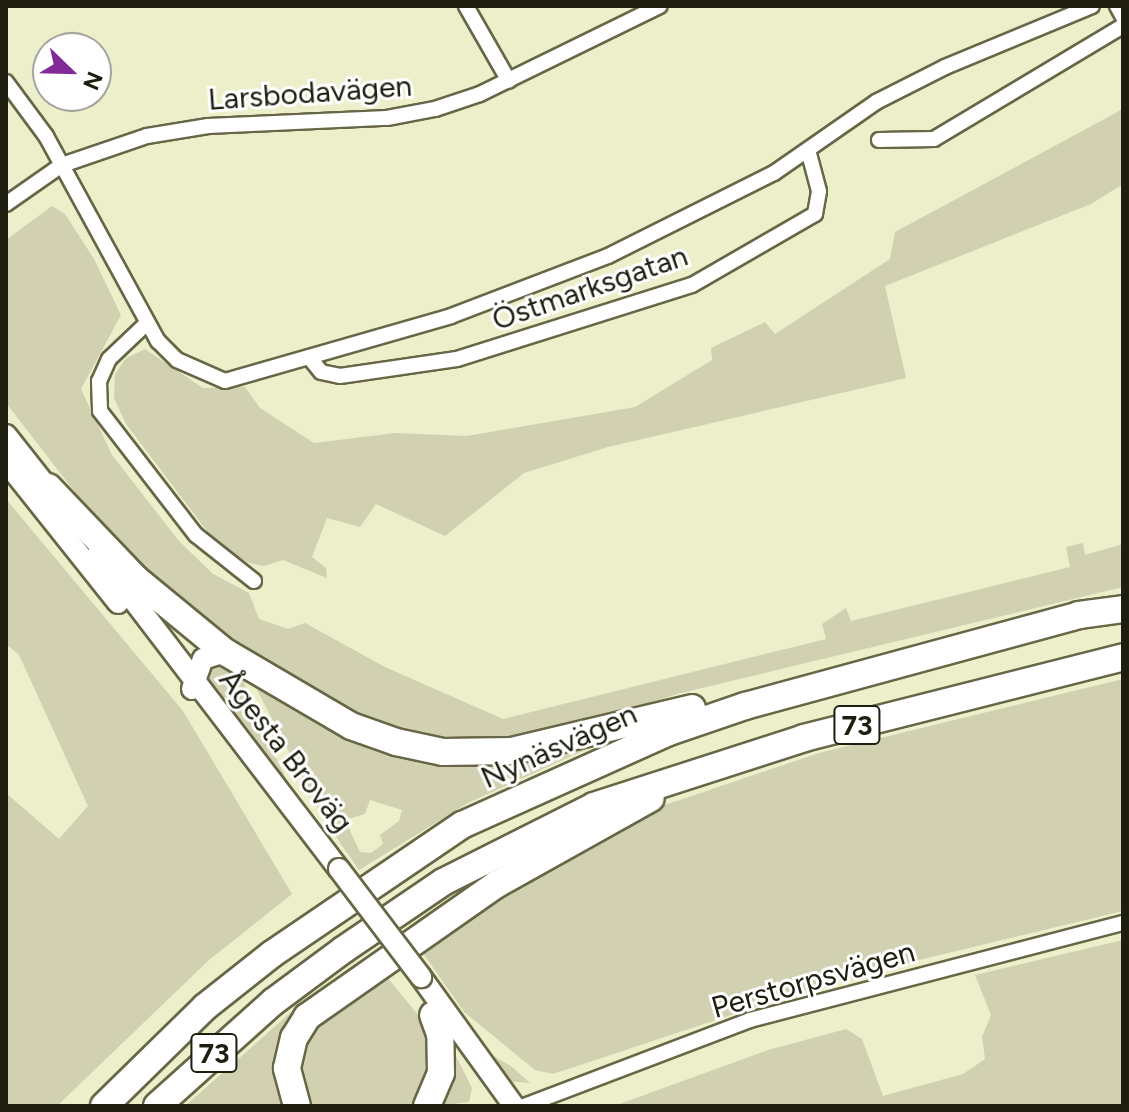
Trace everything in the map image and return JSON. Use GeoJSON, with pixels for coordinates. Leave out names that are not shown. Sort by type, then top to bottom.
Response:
{"type":"FeatureCollection","features":[{"type":"Feature","properties":{"kind":"highway"},"geometry":{"type":"LineString","coordinates":[[48,487],[136,579],[229,655],[351,726],[443,752],[478,752],[549,744],[872,662],[930,654]]}},
{"type":"Feature","properties":{"kind":"highway","name":"Nynäsvägen"},"geometry":{"type":"LineString","coordinates":[[104,1106],[205,1007],[272,954],[462,825],[669,732],[930,654],[1079,615],[1123,609]]}},
{"type":"Feature","properties":{"kind":"highway","name":"73"},"geometry":{"type":"LineString","coordinates":[[157,1106],[273,1002],[443,882],[594,806],[692,771],[1123,657]]}},
{"type":"Feature","properties":{"kind":"highway"},"geometry":{"type":"LineString","coordinates":[[297,1106],[287,1068],[294,1038],[307,1017],[497,884],[629,812],[692,771]]}},
{"type":"Feature","properties":{"kind":"highway"},"geometry":{"type":"LineString","coordinates":[[427,1106],[442,1063],[433,1015]]}},
{"type":"Feature","properties":{"kind":"main road","name":"Ågesta Broväg"},"geometry":{"type":"LineString","coordinates":[[6,435],[48,487],[192,687],[514,1106]]}},
{"type":"Feature","properties":{"kind":"main road","name":"Ågesta Broväg"},"geometry":{"type":"LineString","coordinates":[[6,462],[192,687]]}},
{"type":"Feature","properties":{"kind":"main road"},"geometry":{"type":"LineString","coordinates":[[192,687],[203,659],[229,655]]}},
{"type":"Feature","properties":{"kind":"main road","name":"Ågesta Broväg"},"geometry":{"type":"LineString","coordinates":[[416,981],[433,1015],[499,1106]]}},
{"type":"Feature","properties":{"kind":"street"},"geometry":{"type":"LineString","coordinates":[[466,6],[509,81]]}},
{"type":"Feature","properties":{"kind":"street","name":"Larsbodavägen"},"geometry":{"type":"LineString","coordinates":[[6,204],[62,165],[147,136],[208,126],[387,118],[435,109],[509,81],[660,6]]}},
{"type":"Feature","properties":{"kind":"street","name":"Östmarksgatan"},"geometry":{"type":"LineString","coordinates":[[6,82],[62,165],[147,323],[177,360],[225,381],[524,292],[679,223],[808,150],[876,102],[945,67],[1092,6]]}},
{"type":"Feature","properties":{"kind":"street"},"geometry":{"type":"LineString","coordinates":[[1117,6],[1123,17]]}},
{"type":"Feature","properties":{"kind":"street"},"geometry":{"type":"LineString","coordinates":[[879,140],[934,139],[1123,26]]}},
{"type":"Feature","properties":{"kind":"street","name":"Östmarksgatan"},"geometry":{"type":"LineString","coordinates":[[309,357],[321,372],[340,376],[457,359],[692,285],[815,214],[819,191],[808,150]]}},
{"type":"Feature","properties":{"kind":"street"},"geometry":{"type":"LineString","coordinates":[[147,323],[109,359],[99,381],[100,411],[196,535],[254,581]]}},
{"type":"Feature","properties":{"kind":"street","name":"Perstorpsvägen"},"geometry":{"type":"LineString","coordinates":[[524,1106],[750,1020],[1123,923]]}},
{"type":"Feature","properties":{"kind":"green space"},"geometry":{"type":"Polygon","coordinates":[[[1123,109],[1123,184],[1091,204],[885,286],[906,378],[608,447],[524,473],[445,536],[376,504],[360,527],[327,518],[312,557],[326,568],[327,578],[283,560],[264,566],[249,563],[219,547],[126,424],[114,398],[115,374],[126,358],[145,349],[203,388],[245,387],[260,408],[314,443],[395,433],[467,436],[635,407],[712,360],[711,348],[765,322],[775,334],[890,259],[895,232],[1123,109]]]}},
{"type":"Feature","properties":{"kind":"green space"},"geometry":{"type":"Polygon","coordinates":[[[52,206],[65,214],[94,259],[121,315],[81,389],[112,455],[179,541],[213,574],[249,593],[259,619],[288,629],[305,623],[385,667],[503,719],[826,639],[822,624],[846,608],[851,621],[1070,567],[1066,547],[1083,543],[1085,555],[1123,544],[1123,587],[677,694],[610,717],[473,746],[370,724],[221,635],[122,553],[6,403],[6,240],[52,206]]]}},
{"type":"Feature","properties":{"kind":"green space"},"geometry":{"type":"Polygon","coordinates":[[[6,499],[183,711],[292,894],[209,960],[57,1106],[6,1106],[6,793],[59,839],[88,806],[19,655],[6,644],[6,499]]]}},
{"type":"Feature","properties":{"kind":"green space"},"geometry":{"type":"Polygon","coordinates":[[[213,666],[225,666],[243,678],[252,710],[300,806],[203,682],[213,666]]]}},
{"type":"Feature","properties":{"kind":"green space"},"geometry":{"type":"Polygon","coordinates":[[[1123,679],[1123,911],[840,979],[553,1074],[535,1070],[464,1012],[418,946],[475,907],[650,810],[819,753],[1123,679]]]}},
{"type":"Feature","properties":{"kind":"green space"},"geometry":{"type":"Polygon","coordinates":[[[254,684],[351,739],[387,753],[459,766],[515,760],[609,739],[468,803],[359,870],[323,818],[254,684]],[[370,800],[365,814],[345,820],[360,852],[371,853],[383,844],[380,835],[399,821],[402,810],[370,800]]]}},
{"type":"Feature","properties":{"kind":"green space"},"geometry":{"type":"Polygon","coordinates":[[[1123,940],[1123,1106],[614,1106],[768,1050],[846,1029],[862,1039],[883,1096],[963,1074],[985,1059],[982,1037],[991,1015],[975,975],[1123,940]]]}},
{"type":"Feature","properties":{"kind":"green space"},"geometry":{"type":"Polygon","coordinates":[[[382,971],[427,1026],[431,1071],[419,1100],[414,1106],[307,1106],[296,1087],[306,1029],[382,971]]]}},
{"type":"Feature","properties":{"kind":"green space"},"geometry":{"type":"Polygon","coordinates":[[[298,1006],[278,1040],[274,1064],[284,1106],[185,1106],[298,1006]]]}},
{"type":"Feature","properties":{"kind":"green space"},"geometry":{"type":"Polygon","coordinates":[[[482,1049],[512,1067],[530,1083],[505,1081],[482,1049]]]}},
{"type":"Feature","properties":{"kind":"green space"},"geometry":{"type":"Polygon","coordinates":[[[455,1054],[472,1088],[469,1102],[435,1106],[455,1054]]]}}]}
